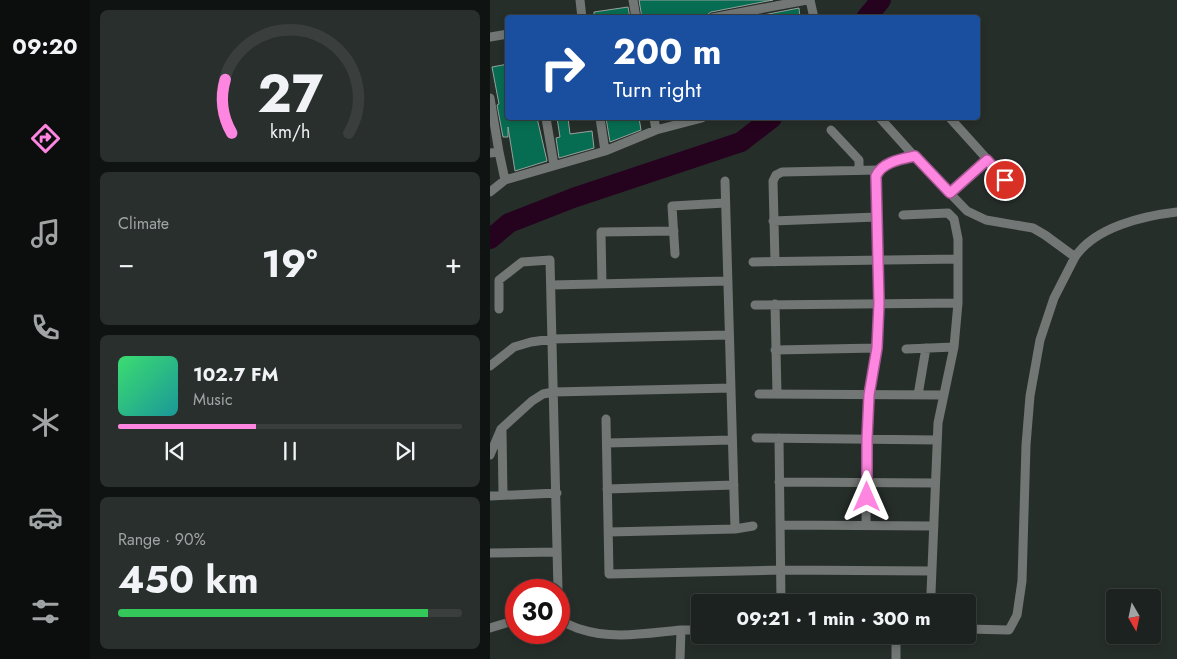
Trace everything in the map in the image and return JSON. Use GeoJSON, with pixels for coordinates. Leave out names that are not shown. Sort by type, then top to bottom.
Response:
{"type":"FeatureCollection","features":[{"type":"Feature","properties":{"kind":"street"},"geometry":{"type":"LineString","coordinates":[[580,0],[582,15]]}},
{"type":"Feature","properties":{"kind":"street"},"geometry":{"type":"LineString","coordinates":[[633,0],[636,15]]}},
{"type":"Feature","properties":{"kind":"street"},"geometry":{"type":"LineString","coordinates":[[728,15],[808,0],[813,15]]}},
{"type":"Feature","properties":{"kind":"street"},"geometry":{"type":"LineString","coordinates":[[490,37],[505,34]]}},
{"type":"Feature","properties":{"kind":"street"},"geometry":{"type":"LineString","coordinates":[[490,98],[494,152],[505,180]]}},
{"type":"Feature","properties":{"kind":"street"},"geometry":{"type":"LineString","coordinates":[[546,120],[554,166]]}},
{"type":"Feature","properties":{"kind":"street"},"geometry":{"type":"LineString","coordinates":[[600,120],[605,151]]}},
{"type":"Feature","properties":{"kind":"street"},"geometry":{"type":"LineString","coordinates":[[654,120],[656,130]]}},
{"type":"Feature","properties":{"kind":"street"},"geometry":{"type":"LineString","coordinates":[[490,192],[505,180],[605,151],[656,130],[694,120]]}},
{"type":"Feature","properties":{"kind":"street"},"geometry":{"type":"LineString","coordinates":[[882,120],[967,211],[986,220],[1033,228],[1075,258]]}},
{"type":"Feature","properties":{"kind":"street"},"geometry":{"type":"LineString","coordinates":[[952,120],[1005,180]]}},
{"type":"Feature","properties":{"kind":"street"},"geometry":{"type":"LineString","coordinates":[[831,130],[859,160],[859,170]]}},
{"type":"Feature","properties":{"kind":"street"},"geometry":{"type":"LineString","coordinates":[[866,525],[869,395],[877,348],[879,303],[876,176],[885,165],[915,156]]}},
{"type":"Feature","properties":{"kind":"street"},"geometry":{"type":"LineString","coordinates":[[950,193],[987,160]]}},
{"type":"Feature","properties":{"kind":"street"},"geometry":{"type":"LineString","coordinates":[[775,262],[773,181],[776,175],[782,172],[879,170]]}},
{"type":"Feature","properties":{"kind":"street"},"geometry":{"type":"LineString","coordinates":[[725,181],[736,528]]}},
{"type":"Feature","properties":{"kind":"street"},"geometry":{"type":"LineString","coordinates":[[675,254],[672,206],[725,203]]}},
{"type":"Feature","properties":{"kind":"street"},"geometry":{"type":"LineString","coordinates":[[976,629],[1009,630],[1017,614],[1022,581],[1026,445],[1030,396],[1042,332],[1054,298],[1082,247],[1110,229],[1148,215],[1177,212]]}},
{"type":"Feature","properties":{"kind":"street"},"geometry":{"type":"LineString","coordinates":[[902,215],[948,213],[954,219],[958,239],[958,302],[954,347],[938,423],[931,593]]}},
{"type":"Feature","properties":{"kind":"street"},"geometry":{"type":"LineString","coordinates":[[773,221],[877,218]]}},
{"type":"Feature","properties":{"kind":"street"},"geometry":{"type":"LineString","coordinates":[[602,284],[601,232],[674,230]]}},
{"type":"Feature","properties":{"kind":"street"},"geometry":{"type":"LineString","coordinates":[[753,262],[958,259]]}},
{"type":"Feature","properties":{"kind":"street"},"geometry":{"type":"LineString","coordinates":[[490,288],[522,262],[550,260],[558,579]]}},
{"type":"Feature","properties":{"kind":"street"},"geometry":{"type":"LineString","coordinates":[[499,280],[499,309]]}},
{"type":"Feature","properties":{"kind":"street"},"geometry":{"type":"LineString","coordinates":[[551,285],[728,281]]}},
{"type":"Feature","properties":{"kind":"street"},"geometry":{"type":"LineString","coordinates":[[755,305],[958,302]]}},
{"type":"Feature","properties":{"kind":"street"},"geometry":{"type":"LineString","coordinates":[[775,304],[777,394]]}},
{"type":"Feature","properties":{"kind":"street"},"geometry":{"type":"LineString","coordinates":[[490,366],[514,347],[552,339],[730,335]]}},
{"type":"Feature","properties":{"kind":"street"},"geometry":{"type":"LineString","coordinates":[[906,349],[954,347]]}},
{"type":"Feature","properties":{"kind":"street"},"geometry":{"type":"LineString","coordinates":[[776,350],[877,348]]}},
{"type":"Feature","properties":{"kind":"street"},"geometry":{"type":"LineString","coordinates":[[918,395],[926,348]]}},
{"type":"Feature","properties":{"kind":"street"},"geometry":{"type":"LineString","coordinates":[[490,455],[502,429],[532,401],[543,394],[553,392],[731,388]]}},
{"type":"Feature","properties":{"kind":"street"},"geometry":{"type":"LineString","coordinates":[[759,394],[943,395]]}},
{"type":"Feature","properties":{"kind":"street"},"geometry":{"type":"LineString","coordinates":[[606,419],[609,574],[781,570],[932,572]]}},
{"type":"Feature","properties":{"kind":"street"},"geometry":{"type":"LineString","coordinates":[[502,429],[503,495]]}},
{"type":"Feature","properties":{"kind":"street"},"geometry":{"type":"LineString","coordinates":[[756,438],[937,440]]}},
{"type":"Feature","properties":{"kind":"street"},"geometry":{"type":"LineString","coordinates":[[778,438],[781,594]]}},
{"type":"Feature","properties":{"kind":"street"},"geometry":{"type":"LineString","coordinates":[[607,443],[732,440]]}},
{"type":"Feature","properties":{"kind":"street"},"geometry":{"type":"LineString","coordinates":[[779,482],[935,483]]}},
{"type":"Feature","properties":{"kind":"street"},"geometry":{"type":"LineString","coordinates":[[607,489],[734,485]]}},
{"type":"Feature","properties":{"kind":"street"},"geometry":{"type":"LineString","coordinates":[[490,496],[557,493]]}},
{"type":"Feature","properties":{"kind":"street"},"geometry":{"type":"LineString","coordinates":[[780,525],[934,526]]}},
{"type":"Feature","properties":{"kind":"street"},"geometry":{"type":"LineString","coordinates":[[608,532],[753,526]]}},
{"type":"Feature","properties":{"kind":"street"},"geometry":{"type":"LineString","coordinates":[[490,553],[557,552]]}},
{"type":"Feature","properties":{"kind":"street"},"geometry":{"type":"LineString","coordinates":[[490,628],[505,623]]}},
{"type":"Feature","properties":{"kind":"street"},"geometry":{"type":"LineString","coordinates":[[570,624],[605,634],[691,630]]}},
{"type":"Feature","properties":{"kind":"street"},"geometry":{"type":"LineString","coordinates":[[680,659],[681,630]]}},
{"type":"Feature","properties":{"kind":"street"},"geometry":{"type":"LineString","coordinates":[[896,644],[896,659]]}},
{"type":"Feature","properties":{"kind":"building"},"geometry":{"type":"Polygon","coordinates":[[[639,0],[773,0],[711,12],[708,15],[642,15],[639,0]]]}},
{"type":"Feature","properties":{"kind":"building"},"geometry":{"type":"Polygon","coordinates":[[[628,7],[629,15],[594,15],[594,12],[628,7]]]}},
{"type":"Feature","properties":{"kind":"building"},"geometry":{"type":"Polygon","coordinates":[[[799,8],[800,15],[763,15],[799,8]]]}},
{"type":"Feature","properties":{"kind":"building"},"geometry":{"type":"Polygon","coordinates":[[[505,65],[505,120],[537,120],[547,161],[515,171],[508,127],[508,137],[503,137],[492,67],[505,65]]]}},
{"type":"Feature","properties":{"kind":"building"},"geometry":{"type":"Polygon","coordinates":[[[557,120],[568,120],[570,134],[592,131],[594,148],[559,158],[556,138],[560,137],[557,120]]]}},
{"type":"Feature","properties":{"kind":"building"},"geometry":{"type":"Polygon","coordinates":[[[606,120],[639,120],[641,130],[610,142],[606,120]]]}},
{"type":"Feature","properties":{"kind":"waterway"},"geometry":{"type":"LineString","coordinates":[[868,15],[881,0]]}},
{"type":"Feature","properties":{"kind":"waterway"},"geometry":{"type":"LineString","coordinates":[[490,239],[509,223],[573,198],[741,142],[769,120]]}},
{"type":"Feature","properties":{"kind":"route"},"geometry":{"type":"LineString","coordinates":[[867,497],[869,395],[877,348],[879,303],[876,176],[885,165],[915,156],[950,193],[987,160],[1005,180]]}}]}
